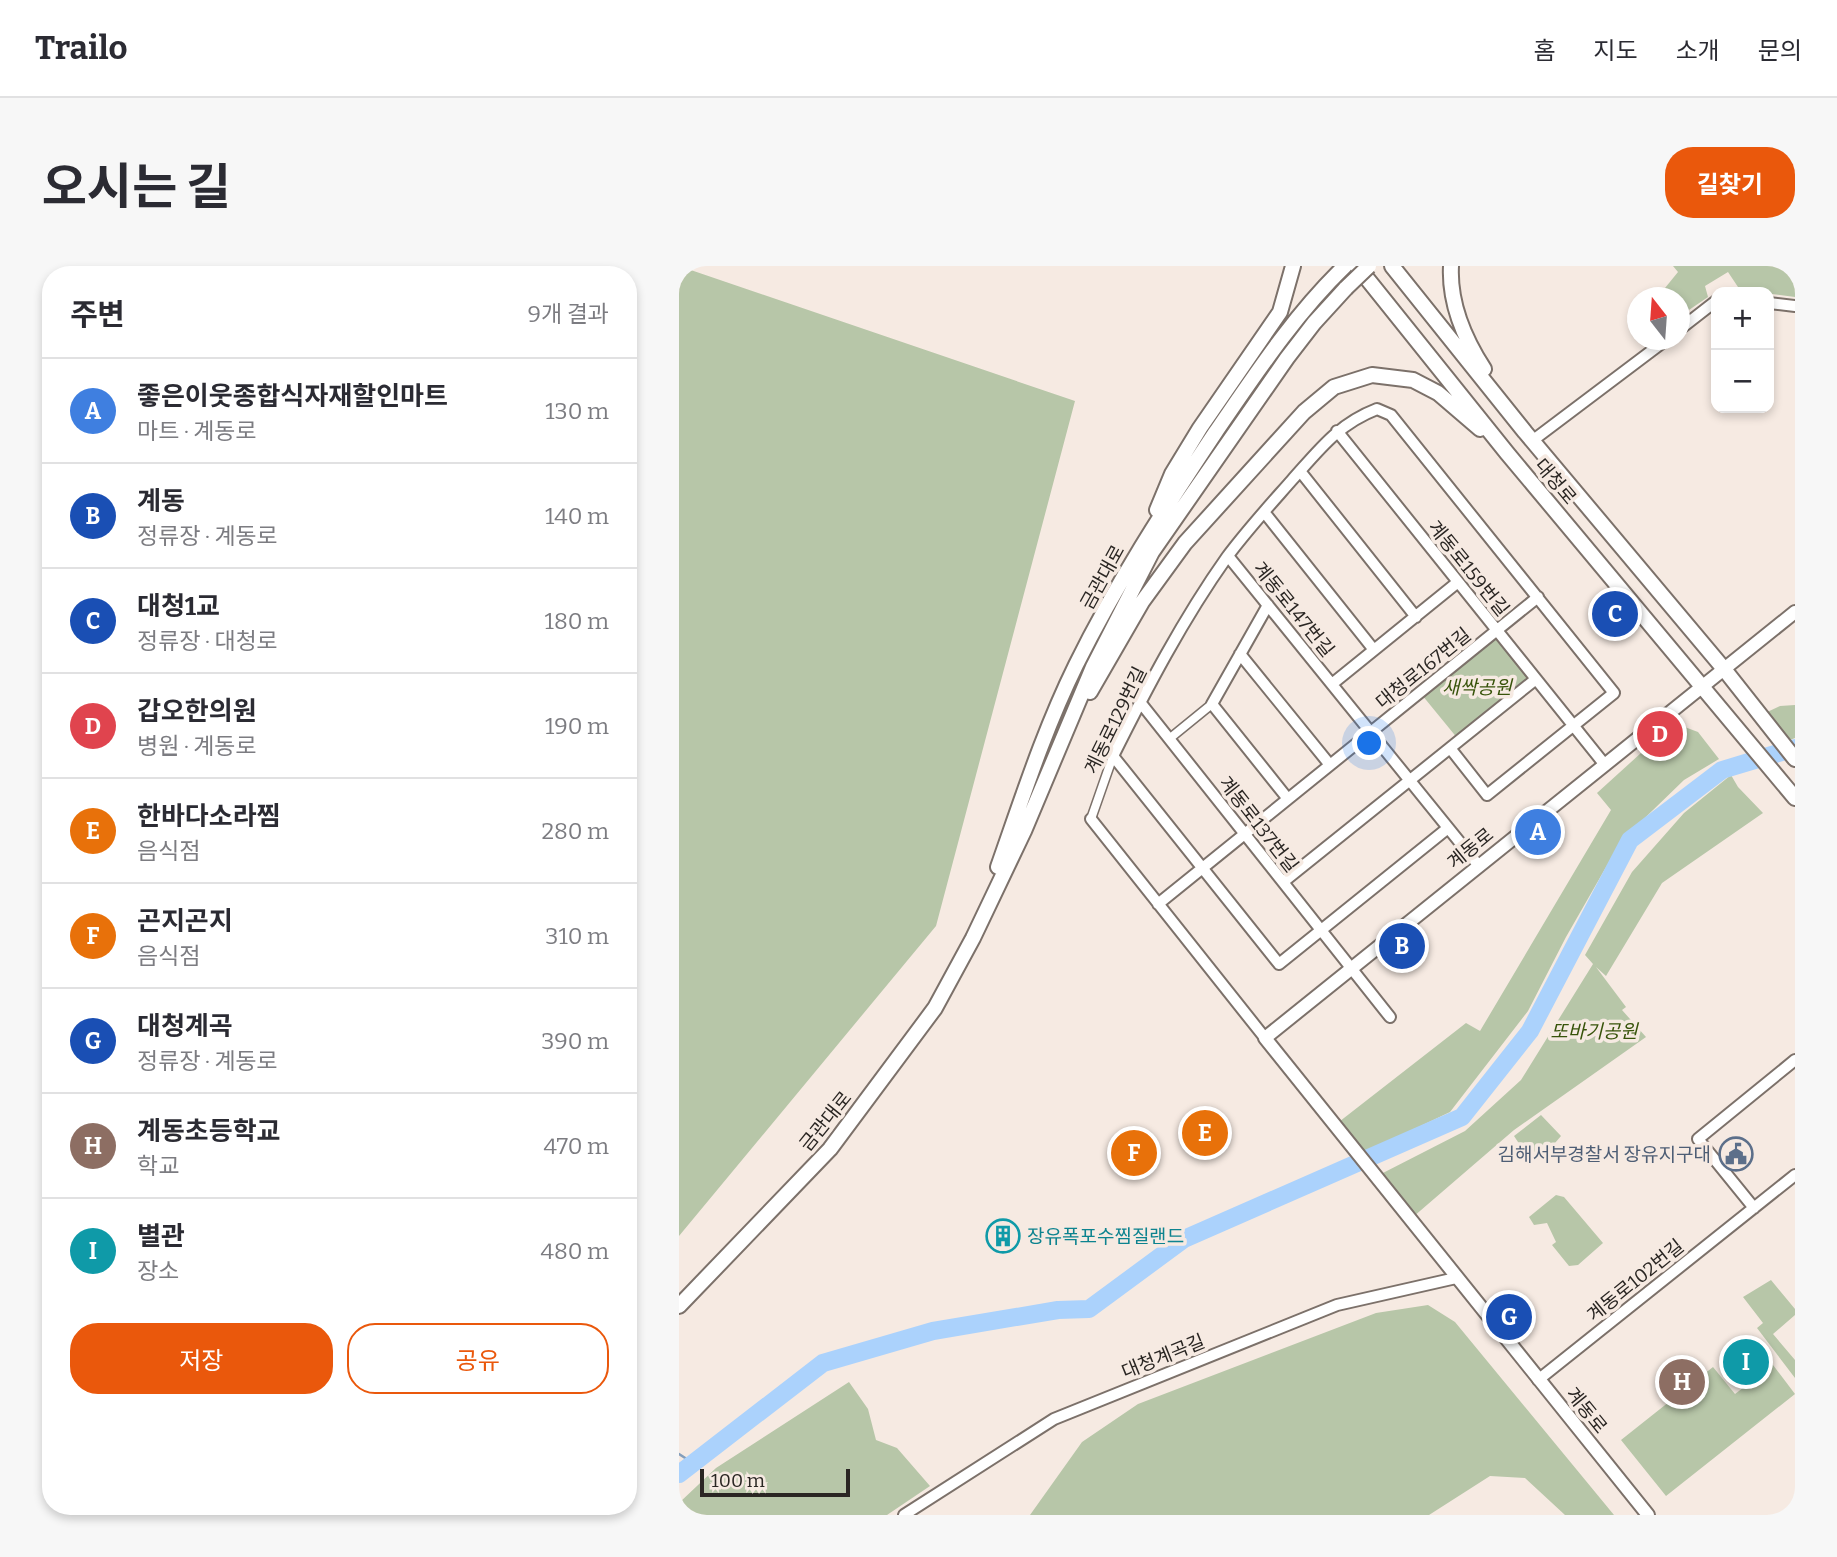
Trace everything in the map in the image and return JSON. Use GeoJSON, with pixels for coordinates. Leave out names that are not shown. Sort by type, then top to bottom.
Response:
{"type":"FeatureCollection","features":[{"type":"Feature","properties":{"kind":"main road"},"geometry":{"type":"LineString","coordinates":[[1142,545],[1172,474],[1200,428],[1280,313],[1293,266]]}},
{"type":"Feature","properties":{"kind":"main road","name":"대청로"},"geometry":{"type":"LineString","coordinates":[[1357,266],[1507,453],[1791,793]]}},
{"type":"Feature","properties":{"kind":"main road","name":"금관대로"},"geometry":{"type":"LineString","coordinates":[[679,1306],[830,1149],[935,1008],[973,938],[1024,831],[1093,667],[1152,552],[1287,358],[1314,323],[1369,266]]}},
{"type":"Feature","properties":{"kind":"main road","name":"대청로"},"geometry":{"type":"LineString","coordinates":[[1392,266],[1529,436],[1724,668],[1795,759]]}},
{"type":"Feature","properties":{"kind":"main road"},"geometry":{"type":"LineString","coordinates":[[1451,266],[1453,303],[1465,337],[1529,436]]}},
{"type":"Feature","properties":{"kind":"main road","name":"금관대로"},"geometry":{"type":"LineString","coordinates":[[973,938],[1059,703],[1142,545],[1246,387],[1292,324],[1340,270]]}},
{"type":"Feature","properties":{"kind":"main road"},"geometry":{"type":"LineString","coordinates":[[1057,751],[1142,602],[1185,542],[1304,412],[1334,387],[1371,375],[1413,380],[1438,393],[1507,453]]}},
{"type":"Feature","properties":{"kind":"street"},"geometry":{"type":"LineString","coordinates":[[1774,304],[1795,306]]}},
{"type":"Feature","properties":{"kind":"street"},"geometry":{"type":"LineString","coordinates":[[1690,321],[1711,306]]}},
{"type":"Feature","properties":{"kind":"street"},"geometry":{"type":"LineString","coordinates":[[1529,436],[1652,350]]}},
{"type":"Feature","properties":{"kind":"street","name":"계동로129번길"},"geometry":{"type":"LineString","coordinates":[[1265,1038],[1091,819],[1113,756],[1140,702],[1199,598],[1228,556],[1300,471],[1337,432],[1355,418],[1377,409],[1391,415],[1538,597]]}},
{"type":"Feature","properties":{"kind":"street","name":"계동로159번길"},"geometry":{"type":"LineString","coordinates":[[1337,432],[1605,765]]}},
{"type":"Feature","properties":{"kind":"street"},"geometry":{"type":"LineString","coordinates":[[1300,471],[1416,617]]}},
{"type":"Feature","properties":{"kind":"street"},"geometry":{"type":"LineString","coordinates":[[1264,512],[1374,650]]}},
{"type":"Feature","properties":{"kind":"street","name":"계동로147번길"},"geometry":{"type":"LineString","coordinates":[[1228,556],[1479,866]]}},
{"type":"Feature","properties":{"kind":"street","name":"계동로147번길"},"geometry":{"type":"LineString","coordinates":[[1332,684],[1458,582]]}},
{"type":"Feature","properties":{"kind":"street","name":"계동로159번길"},"geometry":{"type":"LineString","coordinates":[[1450,748],[1487,795],[1615,693],[1538,597]]}},
{"type":"Feature","properties":{"kind":"street","name":"대청로167번길"},"geometry":{"type":"LineString","coordinates":[[1158,904],[1538,597]]}},
{"type":"Feature","properties":{"kind":"street"},"geometry":{"type":"LineString","coordinates":[[1169,739],[1212,704],[1268,605]]}},
{"type":"Feature","properties":{"kind":"street","name":"계동로"},"geometry":{"type":"LineString","coordinates":[[1648,1515],[1265,1038],[1795,612]]}},
{"type":"Feature","properties":{"kind":"street"},"geometry":{"type":"LineString","coordinates":[[1240,653],[1330,765]]}},
{"type":"Feature","properties":{"kind":"street"},"geometry":{"type":"LineString","coordinates":[[1283,882],[1536,679]]}},
{"type":"Feature","properties":{"kind":"street","name":"계동로137번길"},"geometry":{"type":"LineString","coordinates":[[1140,702],[1390,1017]]}},
{"type":"Feature","properties":{"kind":"street"},"geometry":{"type":"LineString","coordinates":[[1212,704],[1288,799]]}},
{"type":"Feature","properties":{"kind":"street"},"geometry":{"type":"LineString","coordinates":[[1113,756],[1279,964],[1448,828]]}},
{"type":"Feature","properties":{"kind":"street"},"geometry":{"type":"LineString","coordinates":[[1754,1208],[1698,1139],[1795,1060]]}},
{"type":"Feature","properties":{"kind":"street","name":"계동로102번길"},"geometry":{"type":"LineString","coordinates":[[1538,1380],[1795,1175]]}},
{"type":"Feature","properties":{"kind":"street","name":"대청계곡길"},"geometry":{"type":"LineString","coordinates":[[904,1515],[1054,1419],[1337,1305],[1456,1278]]}},
{"type":"Feature","properties":{"kind":"green space"},"geometry":{"type":"Polygon","coordinates":[[[679,266],[1075,401],[936,926],[679,1236],[679,266]]]}},
{"type":"Feature","properties":{"kind":"green space"},"geometry":{"type":"Polygon","coordinates":[[[1673,266],[1795,266],[1795,297],[1774,294],[1774,287],[1738,287],[1728,272],[1705,286],[1708,297],[1690,309],[1690,287],[1666,287],[1678,272],[1673,266]]]}},
{"type":"Feature","properties":{"kind":"green space","name":"새싹공원"},"geometry":{"type":"Polygon","coordinates":[[[1497,634],[1533,678],[1458,739],[1422,695],[1497,634]]]}},
{"type":"Feature","properties":{"kind":"green space"},"geometry":{"type":"Polygon","coordinates":[[[1795,705],[1795,738],[1785,742],[1763,714],[1780,706],[1795,705]]]}},
{"type":"Feature","properties":{"kind":"green space"},"geometry":{"type":"Polygon","coordinates":[[[1674,723],[1698,732],[1719,759],[1684,780],[1621,841],[1566,937],[1528,1011],[1450,1112],[1364,1153],[1335,1125],[1466,1023],[1480,1031],[1611,810],[1597,793],[1674,723]]]}},
{"type":"Feature","properties":{"kind":"green space","name":"또바기공원"},"geometry":{"type":"Polygon","coordinates":[[[1731,775],[1738,787],[1763,813],[1662,883],[1606,976],[1596,967],[1626,1007],[1622,1010],[1646,1037],[1514,1130],[1413,1217],[1379,1175],[1465,1131],[1521,1080],[1593,964],[1585,955],[1632,872],[1684,813],[1731,775]]]}},
{"type":"Feature","properties":{"kind":"green space"},"geometry":{"type":"Polygon","coordinates":[[[1541,1115],[1561,1136],[1549,1150],[1530,1160],[1514,1136],[1541,1115]]]}},
{"type":"Feature","properties":{"kind":"green space"},"geometry":{"type":"Polygon","coordinates":[[[1556,1195],[1564,1197],[1603,1243],[1578,1265],[1569,1266],[1552,1245],[1556,1242],[1547,1223],[1534,1225],[1529,1217],[1556,1195]]]}},
{"type":"Feature","properties":{"kind":"green space"},"geometry":{"type":"Polygon","coordinates":[[[1771,1280],[1795,1309],[1795,1315],[1773,1334],[1795,1360],[1795,1378],[1757,1328],[1763,1323],[1743,1297],[1771,1280]]]}},
{"type":"Feature","properties":{"kind":"green space"},"geometry":{"type":"Polygon","coordinates":[[[1428,1305],[1455,1322],[1614,1515],[1565,1515],[1525,1478],[1490,1476],[1429,1515],[1030,1515],[1082,1442],[1138,1404],[1376,1313],[1428,1305]]]}},
{"type":"Feature","properties":{"kind":"green space"},"geometry":{"type":"Polygon","coordinates":[[[1773,1365],[1795,1394],[1666,1496],[1621,1440],[1713,1367],[1735,1394],[1773,1365]]]}},
{"type":"Feature","properties":{"kind":"green space"},"geometry":{"type":"Polygon","coordinates":[[[849,1382],[868,1409],[876,1440],[897,1448],[930,1486],[887,1515],[679,1515],[679,1503],[716,1468],[849,1382]]]}},
{"type":"Feature","properties":{"kind":"waterway"},"geometry":{"type":"LineString","coordinates":[[679,1474],[823,1363],[933,1331],[1058,1310],[1089,1309],[1184,1239],[1462,1117],[1530,1031],[1630,840],[1722,770],[1795,748]]}},
{"type":"Feature","properties":{"kind":"waterway"},"geometry":{"type":"LineString","coordinates":[[679,1454],[693,1463]]}},
{"type":"Feature","properties":{"kind":"place","name":"대청1교"},"geometry":{"type":"Point","coordinates":[1615,614]}},
{"type":"Feature","properties":{"kind":"place","name":"갑오한의원"},"geometry":{"type":"Point","coordinates":[1660,734]}},
{"type":"Feature","properties":{"kind":"place","name":"좋은이웃종합식자재할인마트"},"geometry":{"type":"Point","coordinates":[1538,832]}},
{"type":"Feature","properties":{"kind":"place","name":"계동"},"geometry":{"type":"Point","coordinates":[1402,946]}},
{"type":"Feature","properties":{"kind":"place","name":"한바다소라찜"},"geometry":{"type":"Point","coordinates":[1205,1133]}},
{"type":"Feature","properties":{"kind":"place","name":"곤지곤지"},"geometry":{"type":"Point","coordinates":[1134,1153]}},
{"type":"Feature","properties":{"kind":"place","name":"김해서부경찰서 장유지구대"},"geometry":{"type":"Point","coordinates":[1736,1154]}},
{"type":"Feature","properties":{"kind":"place","name":"장유폭포수찜질랜드"},"geometry":{"type":"Point","coordinates":[1003,1236]}},
{"type":"Feature","properties":{"kind":"place","name":"대청계곡"},"geometry":{"type":"Point","coordinates":[1509,1317]}},
{"type":"Feature","properties":{"kind":"place","name":"별관"},"geometry":{"type":"Point","coordinates":[1746,1362]}},
{"type":"Feature","properties":{"kind":"place","name":"계동초등학교"},"geometry":{"type":"Point","coordinates":[1682,1382]}}]}
